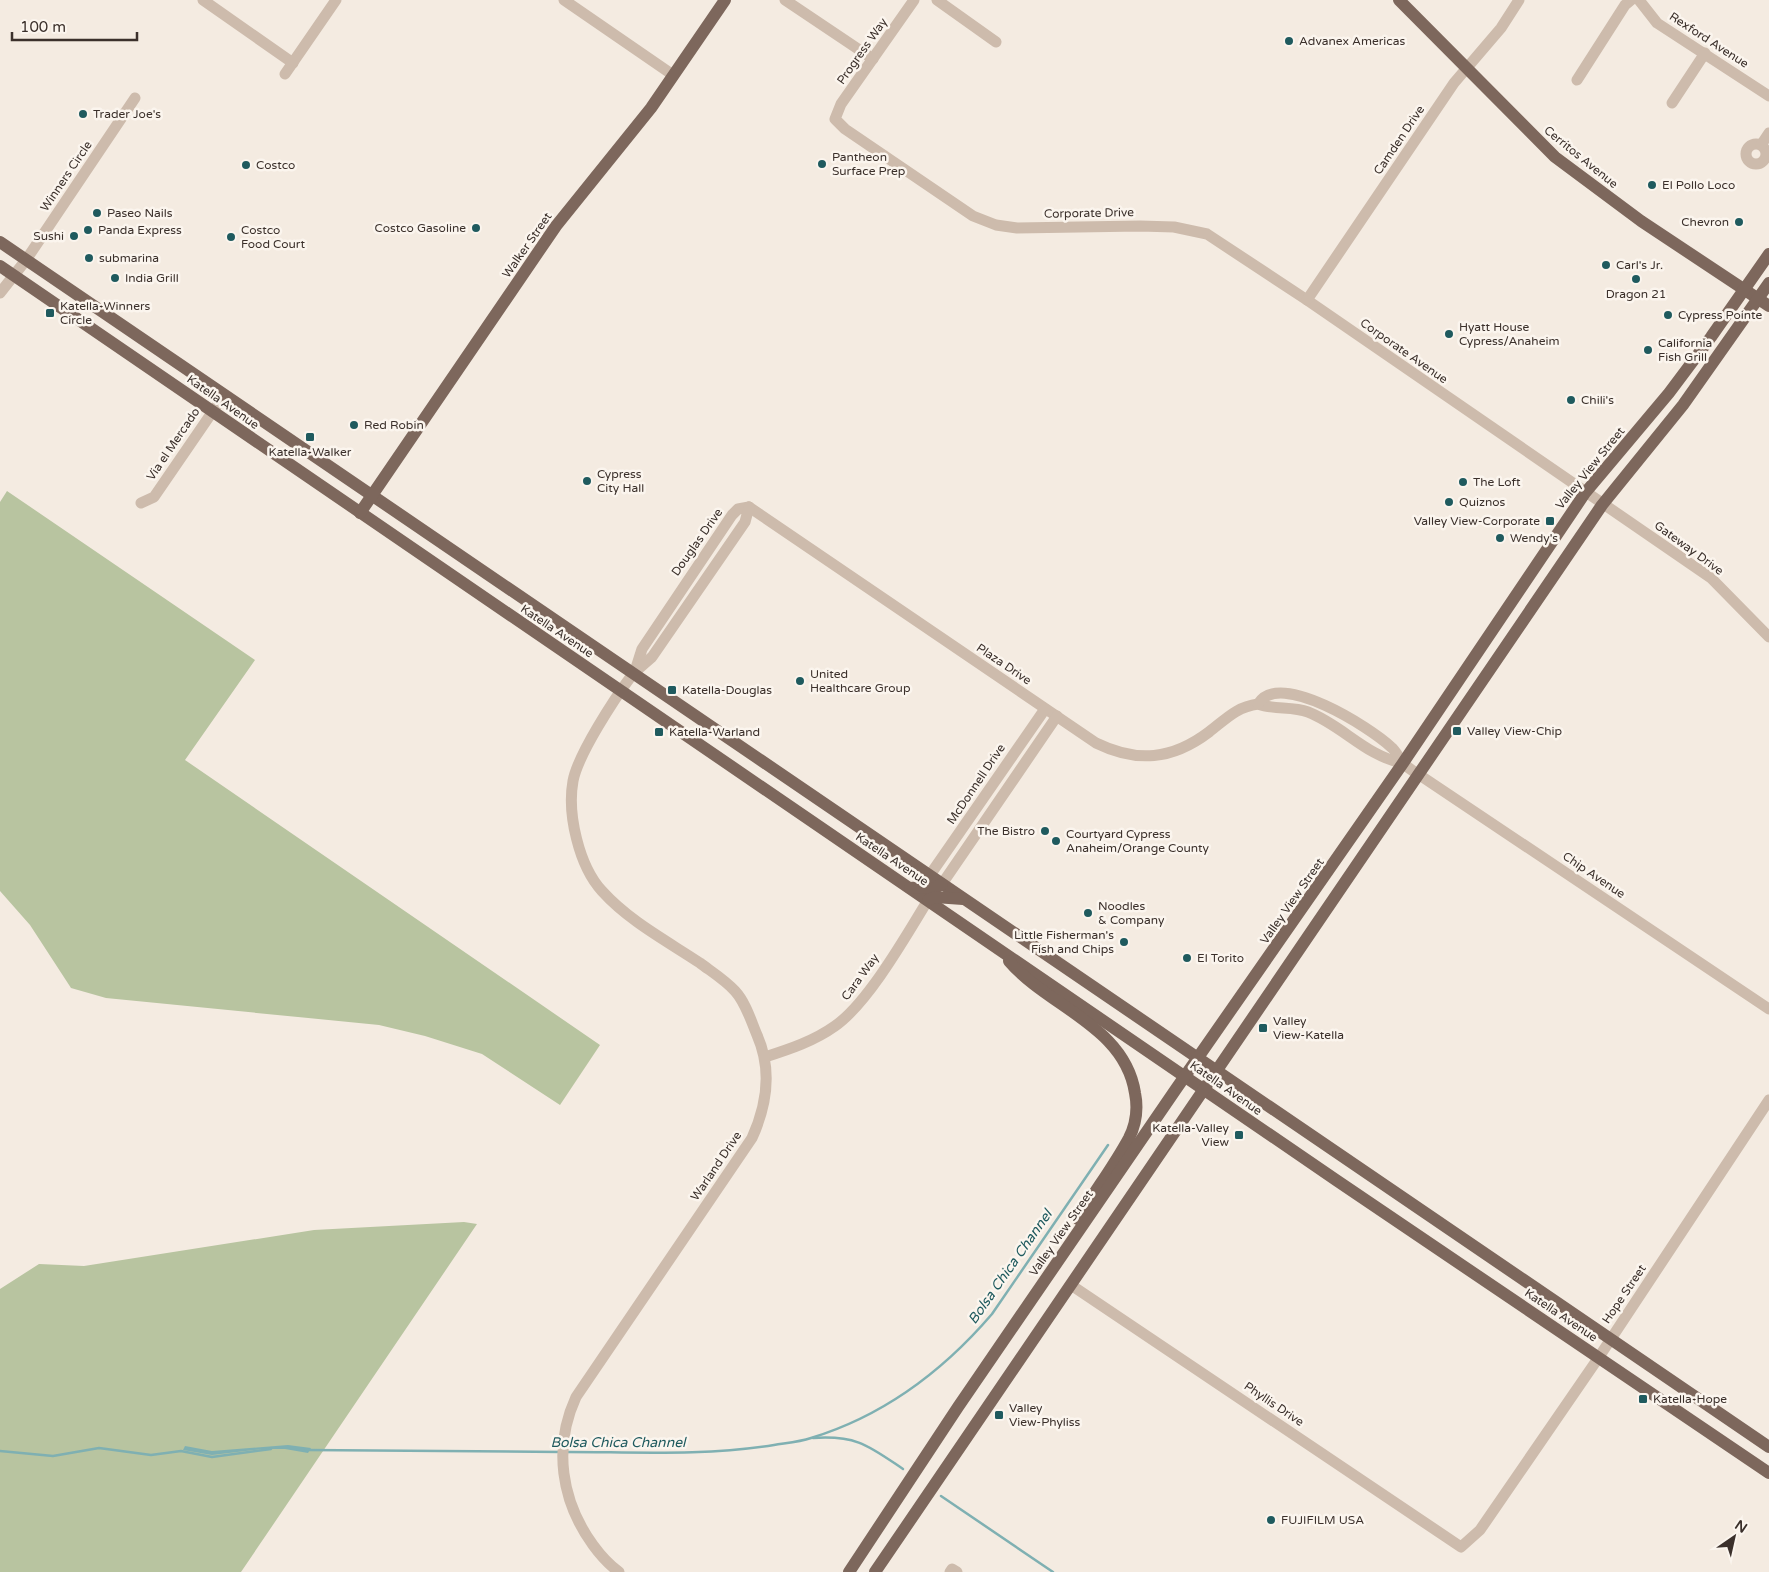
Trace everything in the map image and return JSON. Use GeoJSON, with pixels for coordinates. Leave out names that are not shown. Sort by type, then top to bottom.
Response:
{"type":"FeatureCollection","features":[{"type":"Feature","properties":{"kind":"main road","name":"Walker Street"},"geometry":{"type":"LineString","coordinates":[[360,513],[556,226],[651,108],[725,0]]}},
{"type":"Feature","properties":{"kind":"main road","name":"Cerritos Avenue"},"geometry":{"type":"LineString","coordinates":[[1399,0],[1519,123],[1562,162],[1641,220],[1769,306]]}},
{"type":"Feature","properties":{"kind":"main road","name":"Katella Avenue"},"geometry":{"type":"LineString","coordinates":[[0,242],[1769,1447]]}},
{"type":"Feature","properties":{"kind":"main road","name":"Valley View Street"},"geometry":{"type":"LineString","coordinates":[[848,1572],[1185,1076],[1404,763],[1585,493],[1669,393],[1769,254]]}},
{"type":"Feature","properties":{"kind":"main road","name":"Katella Avenue"},"geometry":{"type":"LineString","coordinates":[[0,266],[1769,1473]]}},
{"type":"Feature","properties":{"kind":"main road"},"geometry":{"type":"LineString","coordinates":[[875,1572],[1602,504],[1683,405],[1769,283]]}},
{"type":"Feature","properties":{"kind":"main road"},"geometry":{"type":"LineString","coordinates":[[910,888],[923,887],[934,889],[942,884]]}},
{"type":"Feature","properties":{"kind":"main road"},"geometry":{"type":"LineString","coordinates":[[928,900],[935,897],[965,900]]}},
{"type":"Feature","properties":{"kind":"main road"},"geometry":{"type":"LineString","coordinates":[[1000,949],[1022,976],[1110,1041],[1125,1060],[1134,1086],[1136,1114],[1130,1137],[1061,1245],[1057,1263]]}},
{"type":"Feature","properties":{"kind":"street"},"geometry":{"type":"LineString","coordinates":[[203,0],[293,63]]}},
{"type":"Feature","properties":{"kind":"street"},"geometry":{"type":"LineString","coordinates":[[285,74],[336,0]]}},
{"type":"Feature","properties":{"kind":"street"},"geometry":{"type":"LineString","coordinates":[[564,0],[673,75]]}},
{"type":"Feature","properties":{"kind":"street"},"geometry":{"type":"LineString","coordinates":[[786,0],[873,58]]}},
{"type":"Feature","properties":{"kind":"street","name":"Progress Way"},"geometry":{"type":"LineString","coordinates":[[914,0],[841,104],[835,119],[853,135],[973,216]]}},
{"type":"Feature","properties":{"kind":"street"},"geometry":{"type":"LineString","coordinates":[[938,0],[996,42]]}},
{"type":"Feature","properties":{"kind":"street","name":"Camden Drive"},"geometry":{"type":"LineString","coordinates":[[1306,300],[1466,67],[1501,28],[1519,0]]}},
{"type":"Feature","properties":{"kind":"street"},"geometry":{"type":"LineString","coordinates":[[1577,80],[1625,5],[1631,0]]}},
{"type":"Feature","properties":{"kind":"street","name":"Rexford Avenue"},"geometry":{"type":"LineString","coordinates":[[1639,0],[1658,23],[1769,96]]}},
{"type":"Feature","properties":{"kind":"street"},"geometry":{"type":"LineString","coordinates":[[1672,103],[1705,53]]}},
{"type":"Feature","properties":{"kind":"street","name":"Winners Circle"},"geometry":{"type":"LineString","coordinates":[[0,292],[26,260],[135,98]]}},
{"type":"Feature","properties":{"kind":"street"},"geometry":{"type":"LineString","coordinates":[[1761,145],[1769,134]]}},
{"type":"Feature","properties":{"kind":"street","name":"Corporate Drive"},"geometry":{"type":"LineString","coordinates":[[973,216],[996,225],[1017,228],[1157,226],[1174,227],[1207,234]]}},
{"type":"Feature","properties":{"kind":"street","name":"Corporate Avenue"},"geometry":{"type":"LineString","coordinates":[[1207,234],[1306,300],[1585,493]]}},
{"type":"Feature","properties":{"kind":"street","name":"Via el Mercado"},"geometry":{"type":"LineString","coordinates":[[141,503],[154,497],[224,395]]}},
{"type":"Feature","properties":{"kind":"street","name":"Gateway Drive"},"geometry":{"type":"LineString","coordinates":[[1585,493],[1711,578],[1769,637]]}},
{"type":"Feature","properties":{"kind":"street","name":"Plaza Drive"},"geometry":{"type":"LineString","coordinates":[[634,674],[652,657],[745,522],[749,507],[1045,709],[1096,743],[1111,750],[1129,755],[1166,755],[1186,747],[1210,732],[1230,713],[1258,704],[1262,697],[1273,693],[1313,698],[1332,708],[1392,747],[1404,763]]}},
{"type":"Feature","properties":{"kind":"street"},"geometry":{"type":"LineString","coordinates":[[622,691],[634,674]]}},
{"type":"Feature","properties":{"kind":"street","name":"Warland Drive"},"geometry":{"type":"LineString","coordinates":[[619,1572],[608,1564],[579,1526],[563,1478],[562,1446],[568,1417],[576,1398],[752,1138],[764,1105],[767,1075],[765,1058],[744,1005],[736,992],[720,977],[619,908],[601,890],[590,872],[574,833],[573,780],[585,751],[622,691]]}},
{"type":"Feature","properties":{"kind":"street","name":"McDonnell Drive"},"geometry":{"type":"LineString","coordinates":[[930,875],[1045,709]]}},
{"type":"Feature","properties":{"kind":"street"},"geometry":{"type":"LineString","coordinates":[[942,884],[1057,716]]}},
{"type":"Feature","properties":{"kind":"street","name":"Chip Avenue"},"geometry":{"type":"LineString","coordinates":[[1404,763],[1769,1009]]}},
{"type":"Feature","properties":{"kind":"street","name":"Cara Way"},"geometry":{"type":"LineString","coordinates":[[765,1058],[802,1045],[835,1026],[848,1016],[874,982],[928,900]]}},
{"type":"Feature","properties":{"kind":"street","name":"Hope Street"},"geometry":{"type":"LineString","coordinates":[[1461,1547],[1480,1530],[1611,1340],[1769,1100]]}},
{"type":"Feature","properties":{"kind":"street","name":"Phyllis Drive"},"geometry":{"type":"LineString","coordinates":[[1071,1285],[1461,1547]]}},
{"type":"Feature","properties":{"kind":"green space"},"geometry":{"type":"Polygon","coordinates":[[[7,491],[255,660],[185,760],[600,1045],[560,1105],[482,1054],[425,1036],[379,1025],[106,998],[71,988],[30,925],[0,891],[0,502],[7,491]]]}},
{"type":"Feature","properties":{"kind":"green space"},"geometry":{"type":"Polygon","coordinates":[[[464,1222],[477,1224],[241,1572],[0,1572],[0,1289],[39,1264],[84,1266],[314,1230],[464,1222]]]}},
{"type":"Feature","properties":{"kind":"water"},"geometry":{"type":"Polygon","coordinates":[[[288,1445],[311,1448],[308,1453],[285,1449],[263,1449],[212,1455],[183,1450],[185,1446],[212,1451],[288,1445]]]}},
{"type":"Feature","properties":{"kind":"waterway","name":"Bolsa Chica Channel"},"geometry":{"type":"LineString","coordinates":[[566,1452],[722,1451],[788,1443],[837,1429],[887,1404],[933,1372],[954,1354],[992,1314],[1108,1145]]}},
{"type":"Feature","properties":{"kind":"waterway"},"geometry":{"type":"LineString","coordinates":[[813,1438],[852,1440],[871,1448],[903,1469]]}},
{"type":"Feature","properties":{"kind":"waterway","name":"Bolsa Chica Channel"},"geometry":{"type":"LineString","coordinates":[[0,1451],[53,1456],[99,1448],[151,1455],[181,1451],[212,1457],[271,1449]]}},
{"type":"Feature","properties":{"kind":"waterway","name":"Bolsa Chica Channel"},"geometry":{"type":"LineString","coordinates":[[306,1450],[561,1452]]}},
{"type":"Feature","properties":{"kind":"waterway"},"geometry":{"type":"LineString","coordinates":[[941,1496],[1053,1572]]}},
{"type":"Feature","properties":{"kind":"place","name":"Advanex Americas"},"geometry":{"type":"Point","coordinates":[1289,41]}},
{"type":"Feature","properties":{"kind":"place","name":"Trader Joe's"},"geometry":{"type":"Point","coordinates":[83,114]}},
{"type":"Feature","properties":{"kind":"place","name":"Pantheon Surface Prep"},"geometry":{"type":"Point","coordinates":[822,164]}},
{"type":"Feature","properties":{"kind":"place","name":"Costco"},"geometry":{"type":"Point","coordinates":[246,165]}},
{"type":"Feature","properties":{"kind":"place","name":"El Pollo Loco"},"geometry":{"type":"Point","coordinates":[1652,185]}},
{"type":"Feature","properties":{"kind":"place","name":"Paseo Nails"},"geometry":{"type":"Point","coordinates":[97,213]}},
{"type":"Feature","properties":{"kind":"place","name":"Chevron"},"geometry":{"type":"Point","coordinates":[1739,222]}},
{"type":"Feature","properties":{"kind":"place","name":"Costco Gasoline"},"geometry":{"type":"Point","coordinates":[476,228]}},
{"type":"Feature","properties":{"kind":"place","name":"Panda Express"},"geometry":{"type":"Point","coordinates":[88,230]}},
{"type":"Feature","properties":{"kind":"place","name":"Sushi"},"geometry":{"type":"Point","coordinates":[74,236]}},
{"type":"Feature","properties":{"kind":"place","name":"Costco Food Court"},"geometry":{"type":"Point","coordinates":[231,237]}},
{"type":"Feature","properties":{"kind":"place","name":"submarina"},"geometry":{"type":"Point","coordinates":[89,258]}},
{"type":"Feature","properties":{"kind":"place","name":"Carl's Jr."},"geometry":{"type":"Point","coordinates":[1606,265]}},
{"type":"Feature","properties":{"kind":"place","name":"India Grill"},"geometry":{"type":"Point","coordinates":[115,278]}},
{"type":"Feature","properties":{"kind":"place","name":"Dragon 21"},"geometry":{"type":"Point","coordinates":[1636,279]}},
{"type":"Feature","properties":{"kind":"place","name":"Katella-Winners Circle"},"geometry":{"type":"Point","coordinates":[50,313]}},
{"type":"Feature","properties":{"kind":"place","name":"Cypress Pointe"},"geometry":{"type":"Point","coordinates":[1668,315]}},
{"type":"Feature","properties":{"kind":"place","name":"Hyatt House Cypress/Anaheim"},"geometry":{"type":"Point","coordinates":[1449,334]}},
{"type":"Feature","properties":{"kind":"place","name":"California Fish Grill"},"geometry":{"type":"Point","coordinates":[1648,350]}},
{"type":"Feature","properties":{"kind":"place","name":"Chili's"},"geometry":{"type":"Point","coordinates":[1571,400]}},
{"type":"Feature","properties":{"kind":"place","name":"Red Robin"},"geometry":{"type":"Point","coordinates":[354,425]}},
{"type":"Feature","properties":{"kind":"place","name":"Katella-Walker"},"geometry":{"type":"Point","coordinates":[310,437]}},
{"type":"Feature","properties":{"kind":"place","name":"Cypress City Hall"},"geometry":{"type":"Point","coordinates":[587,481]}},
{"type":"Feature","properties":{"kind":"place","name":"The Loft"},"geometry":{"type":"Point","coordinates":[1463,482]}},
{"type":"Feature","properties":{"kind":"place","name":"Quiznos"},"geometry":{"type":"Point","coordinates":[1449,502]}},
{"type":"Feature","properties":{"kind":"place","name":"Valley View-Corporate"},"geometry":{"type":"Point","coordinates":[1550,521]}},
{"type":"Feature","properties":{"kind":"place","name":"Wendy's"},"geometry":{"type":"Point","coordinates":[1500,538]}},
{"type":"Feature","properties":{"kind":"place","name":"United Healthcare Group"},"geometry":{"type":"Point","coordinates":[800,681]}},
{"type":"Feature","properties":{"kind":"place","name":"Katella-Douglas"},"geometry":{"type":"Point","coordinates":[672,690]}},
{"type":"Feature","properties":{"kind":"place","name":"Valley View-Chip"},"geometry":{"type":"Point","coordinates":[1457,731]}},
{"type":"Feature","properties":{"kind":"place","name":"Katella-Warland"},"geometry":{"type":"Point","coordinates":[659,732]}},
{"type":"Feature","properties":{"kind":"place","name":"The Bistro"},"geometry":{"type":"Point","coordinates":[1045,831]}},
{"type":"Feature","properties":{"kind":"place","name":"Courtyard Cypress Anaheim/Orange County"},"geometry":{"type":"Point","coordinates":[1056,841]}},
{"type":"Feature","properties":{"kind":"place","name":"Noodles & Company"},"geometry":{"type":"Point","coordinates":[1088,913]}},
{"type":"Feature","properties":{"kind":"place","name":"Little Fisherman's Fish and Chips"},"geometry":{"type":"Point","coordinates":[1124,942]}},
{"type":"Feature","properties":{"kind":"place","name":"El Torito"},"geometry":{"type":"Point","coordinates":[1187,958]}},
{"type":"Feature","properties":{"kind":"place","name":"Valley View-Katella"},"geometry":{"type":"Point","coordinates":[1263,1028]}},
{"type":"Feature","properties":{"kind":"place","name":"Katella-Valley View"},"geometry":{"type":"Point","coordinates":[1239,1135]}},
{"type":"Feature","properties":{"kind":"place","name":"Katella-Hope"},"geometry":{"type":"Point","coordinates":[1643,1399]}},
{"type":"Feature","properties":{"kind":"place","name":"Valley View-Phyliss"},"geometry":{"type":"Point","coordinates":[999,1415]}},
{"type":"Feature","properties":{"kind":"place","name":"FUJIFILM USA"},"geometry":{"type":"Point","coordinates":[1271,1520]}}]}
